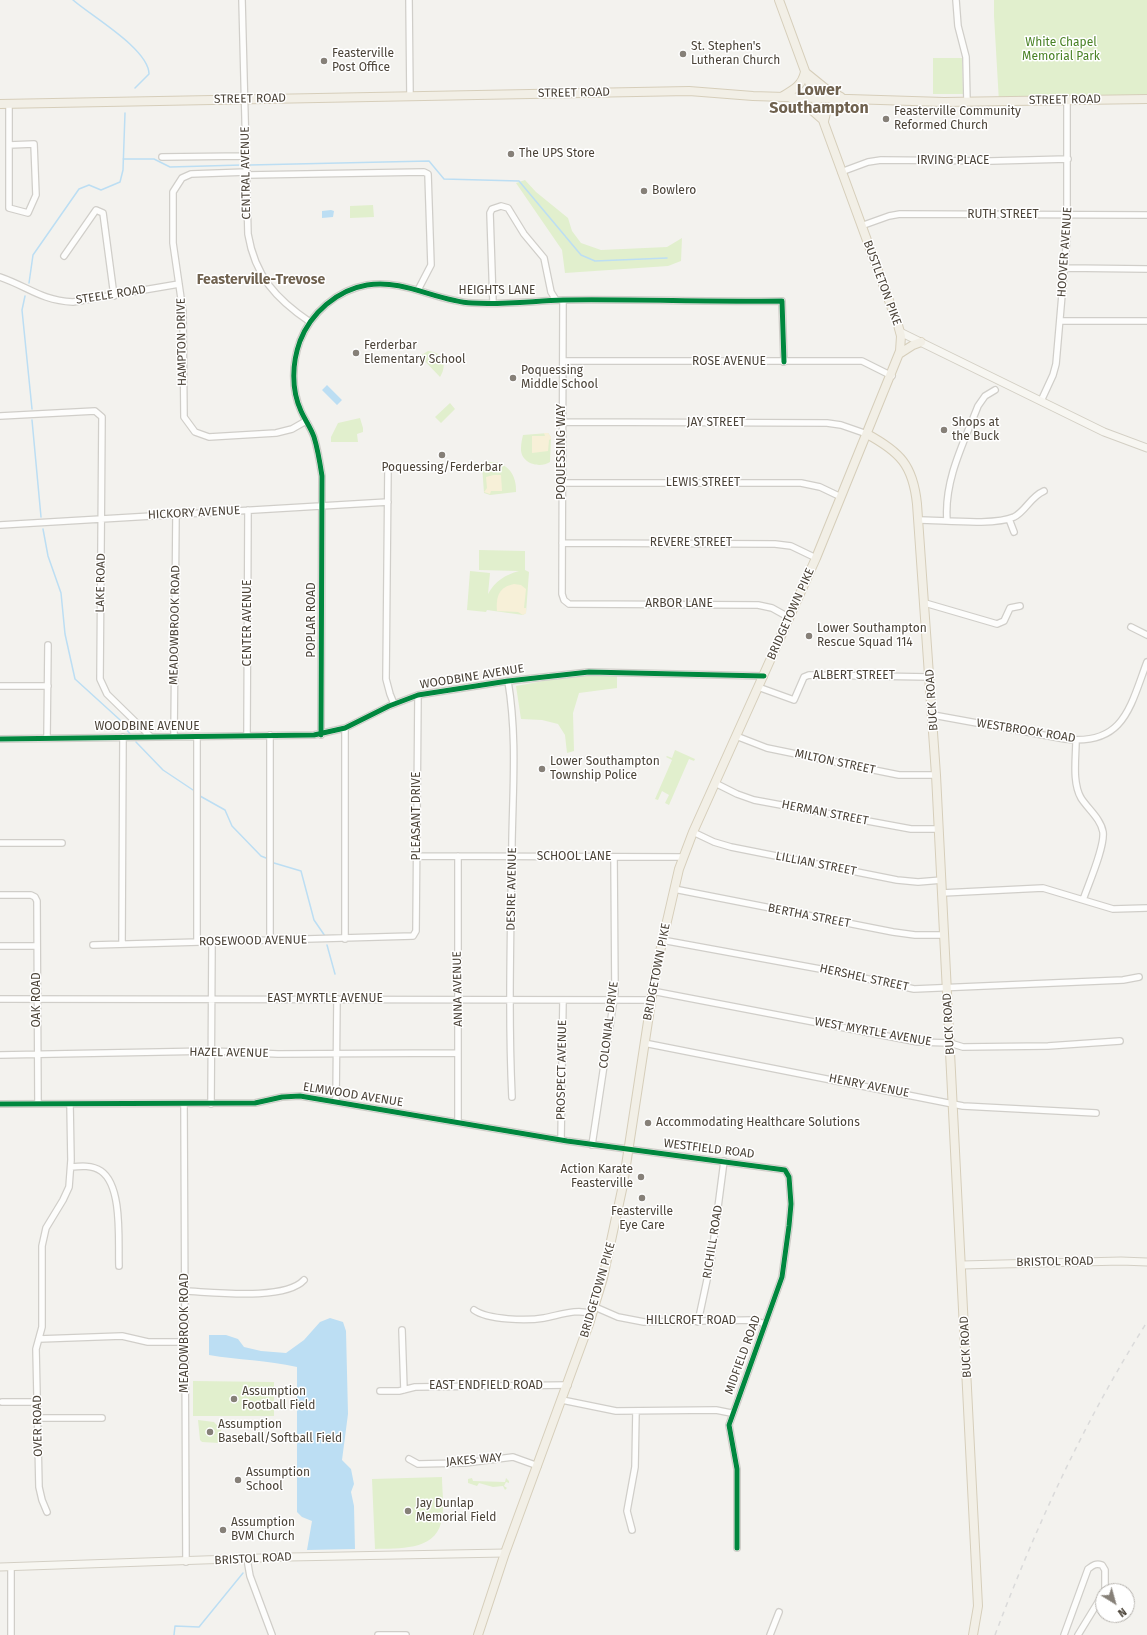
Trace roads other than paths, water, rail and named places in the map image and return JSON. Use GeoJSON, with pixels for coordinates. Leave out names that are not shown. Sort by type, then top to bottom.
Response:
{"type":"FeatureCollection","features":[{"type":"Feature","properties":{"kind":"main road","name":"BUSTLETON PIKE"},"geometry":{"type":"LineString","coordinates":[[779,0],[900,332],[1104,432],[1147,448]]}},
{"type":"Feature","properties":{"kind":"main road"},"geometry":{"type":"LineString","coordinates":[[783,96],[798,87],[803,81],[805,72],[826,89],[844,98]]}},
{"type":"Feature","properties":{"kind":"main road","name":"STREET ROAD"},"geometry":{"type":"LineString","coordinates":[[0,104],[689,91],[783,96],[967,102],[1147,99]]}},
{"type":"Feature","properties":{"kind":"main road"},"geometry":{"type":"LineString","coordinates":[[783,96],[805,104],[824,121],[827,109],[844,98]]}},
{"type":"Feature","properties":{"kind":"main road","name":"BRIDGETOWN PIKE"},"geometry":{"type":"LineString","coordinates":[[478,1635],[505,1553],[568,1385],[594,1310],[610,1252],[628,1150],[652,991],[662,940],[683,857],[790,618],[842,497],[892,376],[899,354],[900,332]]}},
{"type":"Feature","properties":{"kind":"main road"},"geometry":{"type":"LineString","coordinates":[[899,354],[910,346],[921,342]]}},
{"type":"Feature","properties":{"kind":"main road","name":"BUCK ROAD"},"geometry":{"type":"LineString","coordinates":[[868,434],[893,449],[905,463],[916,488],[919,520],[933,715],[962,1265],[978,1606],[973,1635]]}},
{"type":"Feature","properties":{"kind":"main road","name":"BRISTOL ROAD"},"geometry":{"type":"LineString","coordinates":[[962,1265],[1121,1261],[1147,1262]]}},
{"type":"Feature","properties":{"kind":"main road","name":"BRISTOL ROAD"},"geometry":{"type":"LineString","coordinates":[[0,1567],[505,1553]]}},
{"type":"Feature","properties":{"kind":"street","name":"CENTRAL AVENUE"},"geometry":{"type":"LineString","coordinates":[[242,0],[248,234],[255,262],[272,291],[282,302],[310,322]]}},
{"type":"Feature","properties":{"kind":"street"},"geometry":{"type":"LineString","coordinates":[[409,0],[410,96]]}},
{"type":"Feature","properties":{"kind":"street"},"geometry":{"type":"LineString","coordinates":[[956,0],[958,26],[966,57],[967,102]]}},
{"type":"Feature","properties":{"kind":"street","name":"HOOVER AVENUE"},"geometry":{"type":"LineString","coordinates":[[1041,401],[1056,364],[1065,268],[1068,215],[1067,100]]}},
{"type":"Feature","properties":{"kind":"street"},"geometry":{"type":"LineString","coordinates":[[9,104],[9,145],[9,208],[28,213],[36,195],[34,144],[9,145]]}},
{"type":"Feature","properties":{"kind":"street"},"geometry":{"type":"LineString","coordinates":[[162,157],[246,156]]}},
{"type":"Feature","properties":{"kind":"street","name":"IRVING PLACE"},"geometry":{"type":"LineString","coordinates":[[841,172],[881,160],[991,161],[1068,159]]}},
{"type":"Feature","properties":{"kind":"street","name":"HAMPTON DRIVE"},"geometry":{"type":"LineString","coordinates":[[306,421],[284,432],[268,434],[209,437],[200,435],[190,428],[183,411],[183,312],[172,243],[172,197],[174,188],[182,178],[196,173],[247,174],[424,172],[428,174],[431,265],[418,290]]}},
{"type":"Feature","properties":{"kind":"street"},"geometry":{"type":"LineString","coordinates":[[493,303],[490,213],[492,209],[501,206],[508,208],[524,234],[544,258],[551,292],[559,300]]}},
{"type":"Feature","properties":{"kind":"street"},"geometry":{"type":"LineString","coordinates":[[64,256],[96,210],[103,213],[114,296]]}},
{"type":"Feature","properties":{"kind":"street","name":"RUTH STREET"},"geometry":{"type":"LineString","coordinates":[[861,226],[889,216],[900,214],[1147,215]]}},
{"type":"Feature","properties":{"kind":"street"},"geometry":{"type":"LineString","coordinates":[[1065,268],[1147,269]]}},
{"type":"Feature","properties":{"kind":"street","name":"STEELE ROAD"},"geometry":{"type":"LineString","coordinates":[[0,277],[38,295],[56,300],[73,302],[179,284]]}},
{"type":"Feature","properties":{"kind":"street","name":"HEIGHTS LANE"},"geometry":{"type":"LineString","coordinates":[[322,506],[322,476],[318,452],[296,394],[294,375],[298,348],[310,322],[331,301],[360,286],[393,284],[418,290],[448,300],[471,303],[559,300],[782,301],[784,362]]}},
{"type":"Feature","properties":{"kind":"street","name":"POQUESSING WAY"},"geometry":{"type":"LineString","coordinates":[[559,300],[563,361],[562,594],[566,603]]}},
{"type":"Feature","properties":{"kind":"street"},"geometry":{"type":"LineString","coordinates":[[1060,321],[1147,321]]}},
{"type":"Feature","properties":{"kind":"street","name":"ROSE AVENUE"},"geometry":{"type":"LineString","coordinates":[[563,361],[862,361],[892,376]]}},
{"type":"Feature","properties":{"kind":"street"},"geometry":{"type":"LineString","coordinates":[[947,520],[948,489],[957,462],[978,406],[985,396],[995,390]]}},
{"type":"Feature","properties":{"kind":"street","name":"LAKE ROAD"},"geometry":{"type":"LineString","coordinates":[[0,416],[98,412],[102,416],[101,683],[108,694],[150,736]]}},
{"type":"Feature","properties":{"kind":"street","name":"JAY STREET"},"geometry":{"type":"LineString","coordinates":[[563,422],[827,423],[841,425],[868,434]]}},
{"type":"Feature","properties":{"kind":"street"},"geometry":{"type":"LineString","coordinates":[[388,467],[386,679],[394,704]]}},
{"type":"Feature","properties":{"kind":"street","name":"LEWIS STREET"},"geometry":{"type":"LineString","coordinates":[[562,483],[801,483],[820,487],[842,497]]}},
{"type":"Feature","properties":{"kind":"street"},"geometry":{"type":"LineString","coordinates":[[919,520],[975,521],[1009,519],[1018,514],[1030,500],[1044,491]]}},
{"type":"Feature","properties":{"kind":"street","name":"HICKORY AVENUE"},"geometry":{"type":"LineString","coordinates":[[0,525],[388,502]]}},
{"type":"Feature","properties":{"kind":"street","name":"POPLAR ROAD"},"geometry":{"type":"LineString","coordinates":[[321,735],[322,506]]}},
{"type":"Feature","properties":{"kind":"street","name":"CENTER AVENUE"},"geometry":{"type":"LineString","coordinates":[[247,736],[248,510]]}},
{"type":"Feature","properties":{"kind":"street","name":"MEADOWBROOK ROAD"},"geometry":{"type":"LineString","coordinates":[[174,737],[176,514]]}},
{"type":"Feature","properties":{"kind":"street"},"geometry":{"type":"LineString","coordinates":[[1009,519],[1014,532]]}},
{"type":"Feature","properties":{"kind":"street","name":"REVERE STREET"},"geometry":{"type":"LineString","coordinates":[[562,543],[775,544],[791,546],[816,558]]}},
{"type":"Feature","properties":{"kind":"street","name":"ARBOR LANE"},"geometry":{"type":"LineString","coordinates":[[566,603],[749,604],[772,608],[790,618]]}},
{"type":"Feature","properties":{"kind":"street"},"geometry":{"type":"LineString","coordinates":[[925,603],[997,624],[1004,620],[1010,608],[1020,606]]}},
{"type":"Feature","properties":{"kind":"street"},"geometry":{"type":"LineString","coordinates":[[1131,627],[1147,635]]}},
{"type":"Feature","properties":{"kind":"street"},"geometry":{"type":"LineString","coordinates":[[47,738],[48,646]]}},
{"type":"Feature","properties":{"kind":"street","name":"WESTBROOK ROAD"},"geometry":{"type":"LineString","coordinates":[[933,715],[1076,740],[1096,738],[1111,732],[1120,724],[1131,708],[1147,662]]}},
{"type":"Feature","properties":{"kind":"street","name":"WOODBINE AVENUE"},"geometry":{"type":"LineString","coordinates":[[0,739],[123,736],[197,737],[321,735],[345,728],[394,704],[418,695],[508,681],[589,672],[764,676]]}},
{"type":"Feature","properties":{"kind":"street","name":"ALBERT STREET"},"geometry":{"type":"LineString","coordinates":[[758,688],[794,700],[804,677],[809,675],[930,677]]}},
{"type":"Feature","properties":{"kind":"street","name":"DESIRE AVENUE"},"geometry":{"type":"LineString","coordinates":[[508,681],[513,711],[515,740],[512,856],[512,1097]]}},
{"type":"Feature","properties":{"kind":"street"},"geometry":{"type":"LineString","coordinates":[[0,686],[48,686]]}},
{"type":"Feature","properties":{"kind":"street","name":"PLEASANT DRIVE"},"geometry":{"type":"LineString","coordinates":[[413,936],[416,931],[418,856],[418,695]]}},
{"type":"Feature","properties":{"kind":"street"},"geometry":{"type":"LineString","coordinates":[[345,728],[345,939]]}},
{"type":"Feature","properties":{"kind":"street"},"geometry":{"type":"LineString","coordinates":[[270,735],[270,940]]}},
{"type":"Feature","properties":{"kind":"street"},"geometry":{"type":"LineString","coordinates":[[122,944],[123,736]]}},
{"type":"Feature","properties":{"kind":"street","name":"MILTON STREET"},"geometry":{"type":"LineString","coordinates":[[736,736],[772,749],[899,775],[936,775]]}},
{"type":"Feature","properties":{"kind":"street"},"geometry":{"type":"LineString","coordinates":[[197,737],[197,942]]}},
{"type":"Feature","properties":{"kind":"street"},"geometry":{"type":"LineString","coordinates":[[1076,740],[1077,788],[1082,799],[1100,823],[1103,832],[1100,851],[1083,900]]}},
{"type":"Feature","properties":{"kind":"street","name":"HERMAN STREET"},"geometry":{"type":"LineString","coordinates":[[715,783],[737,794],[754,800],[911,830],[939,829]]}},
{"type":"Feature","properties":{"kind":"street","name":"LILLIAN STREET"},"geometry":{"type":"LineString","coordinates":[[693,832],[722,845],[904,881],[942,880]]}},
{"type":"Feature","properties":{"kind":"street"},"geometry":{"type":"LineString","coordinates":[[0,843],[62,843]]}},
{"type":"Feature","properties":{"kind":"street","name":"SCHOOL LANE"},"geometry":{"type":"LineString","coordinates":[[418,856],[683,857]]}},
{"type":"Feature","properties":{"kind":"street","name":"ANNA AVENUE"},"geometry":{"type":"LineString","coordinates":[[458,856],[458,1122]]}},
{"type":"Feature","properties":{"kind":"street","name":"COLONIAL DRIVE"},"geometry":{"type":"LineString","coordinates":[[592,1144],[613,1000],[614,857]]}},
{"type":"Feature","properties":{"kind":"street"},"geometry":{"type":"LineString","coordinates":[[942,893],[1043,888],[1113,909],[1147,908]]}},
{"type":"Feature","properties":{"kind":"street","name":"BERTHA STREET"},"geometry":{"type":"LineString","coordinates":[[674,890],[893,932],[915,935],[944,935]]}},
{"type":"Feature","properties":{"kind":"street","name":"OAK ROAD"},"geometry":{"type":"LineString","coordinates":[[0,895],[31,895],[35,897],[37,901],[38,1104]]}},
{"type":"Feature","properties":{"kind":"street","name":"ROSEWOOD AVENUE"},"geometry":{"type":"LineString","coordinates":[[93,945],[413,936]]}},
{"type":"Feature","properties":{"kind":"street","name":"HERSHEL STREET"},"geometry":{"type":"LineString","coordinates":[[662,940],[832,971],[908,988],[947,988],[1123,980],[1139,977]]}},
{"type":"Feature","properties":{"kind":"street"},"geometry":{"type":"LineString","coordinates":[[211,1104],[212,942]]}},
{"type":"Feature","properties":{"kind":"street"},"geometry":{"type":"LineString","coordinates":[[0,946],[37,946]]}},
{"type":"Feature","properties":{"kind":"street","name":"WEST MYRTLE AVENUE"},"geometry":{"type":"LineString","coordinates":[[652,991],[918,1042],[950,1043],[963,1047],[1048,1046],[1120,1041]]}},
{"type":"Feature","properties":{"kind":"street","name":"EAST MYRTLE AVENUE"},"geometry":{"type":"LineString","coordinates":[[0,999],[651,1000]]}},
{"type":"Feature","properties":{"kind":"street"},"geometry":{"type":"LineString","coordinates":[[336,999],[336,1102]]}},
{"type":"Feature","properties":{"kind":"street","name":"PROSPECT AVENUE"},"geometry":{"type":"LineString","coordinates":[[561,1140],[563,1000]]}},
{"type":"Feature","properties":{"kind":"street","name":"HENRY AVENUE"},"geometry":{"type":"LineString","coordinates":[[644,1043],[963,1106],[1096,1113]]}},
{"type":"Feature","properties":{"kind":"street","name":"HAZEL AVENUE"},"geometry":{"type":"LineString","coordinates":[[0,1055],[212,1051],[278,1054],[458,1053]]}},
{"type":"Feature","properties":{"kind":"street","name":"ELMWOOD AVENUE"},"geometry":{"type":"LineString","coordinates":[[0,1104],[255,1103],[282,1097],[300,1096],[628,1150]]}},
{"type":"Feature","properties":{"kind":"street","name":"OVER ROAD"},"geometry":{"type":"LineString","coordinates":[[48,1512],[42,1500],[39,1486],[36,1354],[42,1327],[42,1239],[46,1228],[67,1194],[70,1180],[70,1104]]}},
{"type":"Feature","properties":{"kind":"street","name":"MEADOWBROOK ROAD"},"geometry":{"type":"LineString","coordinates":[[184,1104],[186,1562]]}},
{"type":"Feature","properties":{"kind":"street","name":"WESTFIELD ROAD"},"geometry":{"type":"LineString","coordinates":[[628,1150],[724,1161],[783,1169],[786,1171]]}},
{"type":"Feature","properties":{"kind":"street","name":"RICHILL ROAD"},"geometry":{"type":"LineString","coordinates":[[698,1322],[711,1261],[724,1161]]}},
{"type":"Feature","properties":{"kind":"street"},"geometry":{"type":"LineString","coordinates":[[71,1167],[85,1166],[95,1168],[105,1175],[112,1185],[117,1218],[119,1266]]}},
{"type":"Feature","properties":{"kind":"street","name":"MIDFIELD ROAD"},"geometry":{"type":"LineString","coordinates":[[737,1548],[737,1469],[734,1449],[729,1432],[731,1413],[740,1396],[780,1286],[787,1248],[790,1204],[789,1177],[786,1171]]}},
{"type":"Feature","properties":{"kind":"street"},"geometry":{"type":"LineString","coordinates":[[184,1291],[257,1294],[292,1289],[304,1280]]}},
{"type":"Feature","properties":{"kind":"street","name":"HILLCROFT ROAD"},"geometry":{"type":"LineString","coordinates":[[474,1310],[489,1317],[536,1319],[594,1310],[635,1321],[698,1322],[753,1320],[765,1324]]}},
{"type":"Feature","properties":{"kind":"street"},"geometry":{"type":"LineString","coordinates":[[402,1330],[404,1390]]}},
{"type":"Feature","properties":{"kind":"street"},"geometry":{"type":"LineString","coordinates":[[39,1339],[122,1336],[148,1342],[185,1342]]}},
{"type":"Feature","properties":{"kind":"street","name":"EAST ENDFIELD ROAD"},"geometry":{"type":"LineString","coordinates":[[380,1391],[404,1390],[414,1387],[568,1385]]}},
{"type":"Feature","properties":{"kind":"street"},"geometry":{"type":"LineString","coordinates":[[562,1400],[605,1410],[716,1410],[731,1413]]}},
{"type":"Feature","properties":{"kind":"street"},"geometry":{"type":"LineString","coordinates":[[2,1402],[38,1402]]}},
{"type":"Feature","properties":{"kind":"street"},"geometry":{"type":"LineString","coordinates":[[632,1530],[627,1512],[635,1467],[636,1411]]}},
{"type":"Feature","properties":{"kind":"street"},"geometry":{"type":"LineString","coordinates":[[38,1418],[102,1418]]}},
{"type":"Feature","properties":{"kind":"street","name":"JAKES WAY"},"geometry":{"type":"LineString","coordinates":[[409,1459],[418,1464],[465,1463],[514,1457],[538,1466]]}},
{"type":"Feature","properties":{"kind":"street"},"geometry":{"type":"LineString","coordinates":[[247,1559],[250,1576],[272,1635]]}},
{"type":"Feature","properties":{"kind":"street"},"geometry":{"type":"LineString","coordinates":[[1064,1635],[1088,1569],[1092,1565],[1102,1565],[1105,1570],[1105,1583]]}},
{"type":"Feature","properties":{"kind":"street"},"geometry":{"type":"LineString","coordinates":[[11,1567],[11,1635]]}},
{"type":"Feature","properties":{"kind":"street"},"geometry":{"type":"LineString","coordinates":[[1078,1635],[1095,1607]]}},
{"type":"Feature","properties":{"kind":"street"},"geometry":{"type":"LineString","coordinates":[[770,1635],[779,1612]]}},
{"type":"Feature","properties":{"kind":"street"},"geometry":{"type":"LineString","coordinates":[[378,1635],[406,1635]]}},
{"type":"Feature","properties":{"kind":"water"},"geometry":{"type":"Polygon","coordinates":[[[322,211],[334,211],[333,217],[322,218],[322,211]]]}},
{"type":"Feature","properties":{"kind":"water"},"geometry":{"type":"Polygon","coordinates":[[[327,385],[342,400],[337,405],[322,390],[327,385]]]}},
{"type":"Feature","properties":{"kind":"water"},"geometry":{"type":"Polygon","coordinates":[[[330,1318],[343,1322],[346,1331],[348,1414],[342,1460],[351,1469],[354,1484],[351,1492],[354,1506],[355,1549],[307,1550],[312,1521],[302,1517],[297,1512],[297,1367],[209,1355],[209,1335],[226,1335],[238,1339],[244,1347],[261,1351],[286,1353],[304,1340],[320,1322],[330,1318]]]}},
{"type":"Feature","properties":{"kind":"waterway"},"geometry":{"type":"LineString","coordinates":[[73,0],[118,34],[140,54],[146,64],[149,74],[135,88]]}},
{"type":"Feature","properties":{"kind":"waterway"},"geometry":{"type":"LineString","coordinates":[[29,283],[33,255],[79,189],[89,185],[101,190],[120,182],[123,170],[125,113]]}},
{"type":"Feature","properties":{"kind":"waterway"},"geometry":{"type":"LineString","coordinates":[[123,159],[154,159],[170,167],[242,165]]}},
{"type":"Feature","properties":{"kind":"waterway"},"geometry":{"type":"LineString","coordinates":[[250,165],[429,161],[444,179],[519,181],[581,255],[595,261],[667,258]]}},
{"type":"Feature","properties":{"kind":"waterway"},"geometry":{"type":"LineString","coordinates":[[25,296],[22,310],[32,409]]}},
{"type":"Feature","properties":{"kind":"waterway"},"geometry":{"type":"LineString","coordinates":[[32,420],[41,517]]}},
{"type":"Feature","properties":{"kind":"waterway"},"geometry":{"type":"LineString","coordinates":[[43,529],[48,556],[61,593],[65,634],[75,679],[119,719],[130,734]]}},
{"type":"Feature","properties":{"kind":"waterway"},"geometry":{"type":"LineString","coordinates":[[136,742],[163,770],[193,790]]}},
{"type":"Feature","properties":{"kind":"waterway"},"geometry":{"type":"LineString","coordinates":[[200,796],[225,810],[232,826],[261,856],[266,858]]}},
{"type":"Feature","properties":{"kind":"waterway"},"geometry":{"type":"LineString","coordinates":[[274,863],[301,871],[314,920],[325,936]]}},
{"type":"Feature","properties":{"kind":"waterway"},"geometry":{"type":"LineString","coordinates":[[327,945],[335,974]]}},
{"type":"Feature","properties":{"kind":"waterway"},"geometry":{"type":"LineString","coordinates":[[174,1635],[175,1626],[199,1627],[243,1573]]}},
{"type":"Feature","properties":{"kind":"railway"},"geometry":{"type":"LineString","coordinates":[[995,1635],[1027,1554],[1063,1474],[1082,1435],[1124,1359],[1147,1322]]}},
{"type":"Feature","properties":{"kind":"place","name":"St. Stephen's Lutheran Church"},"geometry":{"type":"Point","coordinates":[683,54]}},
{"type":"Feature","properties":{"kind":"place","name":"Feasterville Post Office"},"geometry":{"type":"Point","coordinates":[324,61]}},
{"type":"Feature","properties":{"kind":"place","name":"Feasterville Community Reformed Church"},"geometry":{"type":"Point","coordinates":[886,119]}},
{"type":"Feature","properties":{"kind":"place","name":"The UPS Store"},"geometry":{"type":"Point","coordinates":[511,154]}},
{"type":"Feature","properties":{"kind":"place","name":"Bowlero"},"geometry":{"type":"Point","coordinates":[644,191]}},
{"type":"Feature","properties":{"kind":"place","name":"Ferderbar Elementary School"},"geometry":{"type":"Point","coordinates":[356,353]}},
{"type":"Feature","properties":{"kind":"place","name":"Poquessing Middle School"},"geometry":{"type":"Point","coordinates":[513,378]}},
{"type":"Feature","properties":{"kind":"place","name":"Shops at the Buck"},"geometry":{"type":"Point","coordinates":[944,430]}},
{"type":"Feature","properties":{"kind":"place","name":"Poquessing/Ferderbar"},"geometry":{"type":"Point","coordinates":[442,455]}},
{"type":"Feature","properties":{"kind":"place","name":"Lower Southampton Rescue Squad 114"},"geometry":{"type":"Point","coordinates":[809,636]}},
{"type":"Feature","properties":{"kind":"place","name":"Lower Southampton Township Police"},"geometry":{"type":"Point","coordinates":[542,769]}},
{"type":"Feature","properties":{"kind":"place","name":"Accommodating Healthcare Solutions"},"geometry":{"type":"Point","coordinates":[648,1123]}},
{"type":"Feature","properties":{"kind":"place","name":"Action Karate Feasterville"},"geometry":{"type":"Point","coordinates":[641,1177]}},
{"type":"Feature","properties":{"kind":"place","name":"Feasterville Eye Care"},"geometry":{"type":"Point","coordinates":[642,1198]}},
{"type":"Feature","properties":{"kind":"place","name":"Assumption Football Field"},"geometry":{"type":"Point","coordinates":[234,1399]}},
{"type":"Feature","properties":{"kind":"place","name":"Assumption Baseball/Softball Field"},"geometry":{"type":"Point","coordinates":[210,1432]}},
{"type":"Feature","properties":{"kind":"place","name":"Assumption School"},"geometry":{"type":"Point","coordinates":[238,1480]}},
{"type":"Feature","properties":{"kind":"place","name":"Jay Dunlap Memorial Field"},"geometry":{"type":"Point","coordinates":[408,1511]}},
{"type":"Feature","properties":{"kind":"place","name":"Assumption BVM Church"},"geometry":{"type":"Point","coordinates":[223,1530]}},
{"type":"Feature","properties":{"kind":"district","name":"Lower Southampton"},"geometry":{"type":"Point","coordinates":[819,100]}},
{"type":"Feature","properties":{"kind":"district","name":"Feasterville-Trevose"},"geometry":{"type":"Point","coordinates":[261,280]}},
{"type":"Feature","properties":{"kind":"park label","name":"White Chapel Memorial Park"},"geometry":{"type":"Point","coordinates":[1061,50]}}]}
